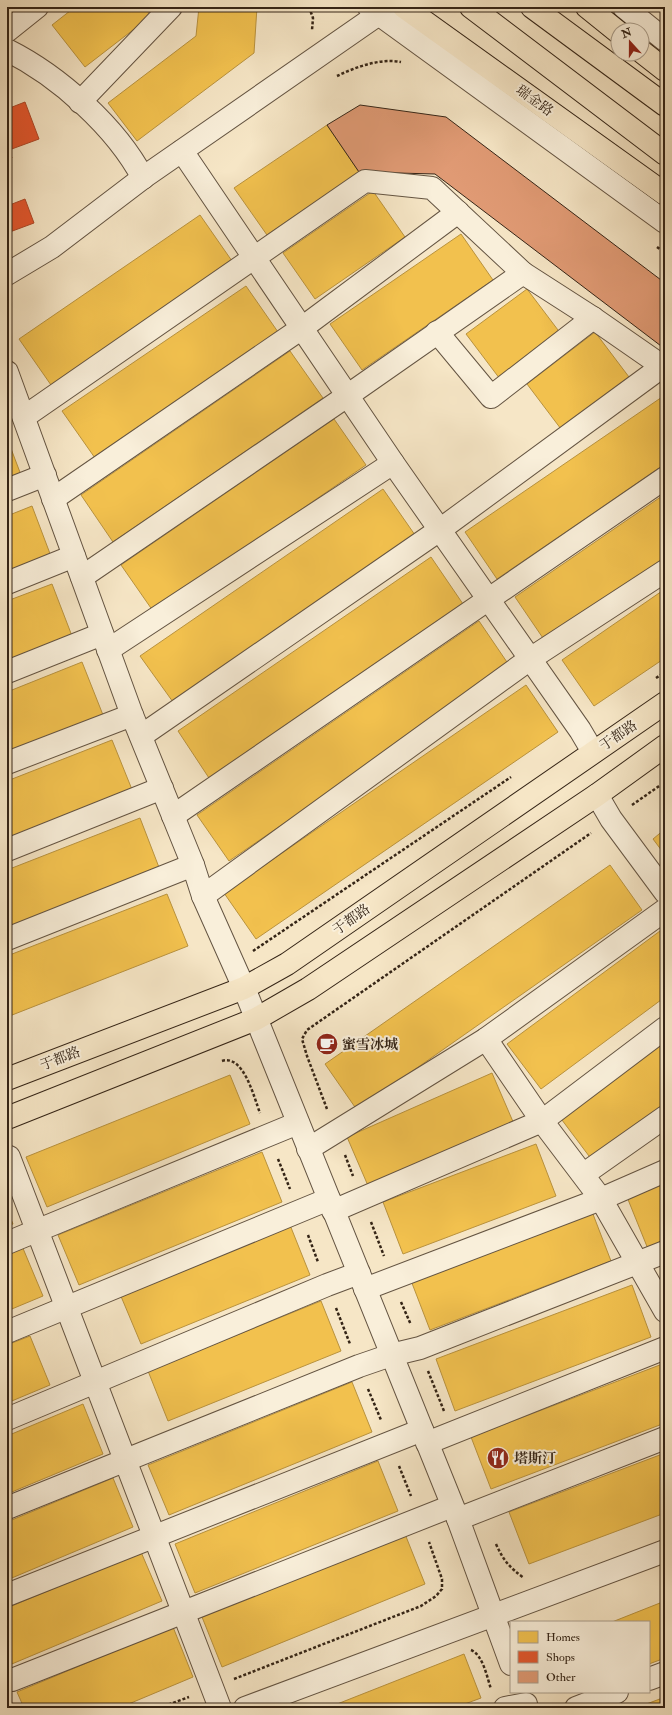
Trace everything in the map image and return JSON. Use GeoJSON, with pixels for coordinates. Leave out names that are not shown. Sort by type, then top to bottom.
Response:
{"type":"FeatureCollection","features":[{"type":"Feature","properties":{"kind":"main road","name":"瑞金路"},"geometry":{"type":"LineString","coordinates":[[404,7],[665,194]]}},
{"type":"Feature","properties":{"kind":"main road"},"geometry":{"type":"LineString","coordinates":[[471,7],[665,154]]}},
{"type":"Feature","properties":{"kind":"main road"},"geometry":{"type":"LineString","coordinates":[[532,7],[665,105]]}},
{"type":"Feature","properties":{"kind":"main road"},"geometry":{"type":"LineString","coordinates":[[587,7],[610,26]]}},
{"type":"Feature","properties":{"kind":"main road"},"geometry":{"type":"LineString","coordinates":[[650,58],[665,70]]}},
{"type":"Feature","properties":{"kind":"main road","name":"于都路"},"geometry":{"type":"LineString","coordinates":[[7,1079],[244,988],[287,964],[665,703]]}},
{"type":"Feature","properties":{"kind":"main road"},"geometry":{"type":"LineString","coordinates":[[7,1118],[256,1019],[308,989],[596,795],[665,746]]}},
{"type":"Feature","properties":{"kind":"street"},"geometry":{"type":"LineString","coordinates":[[7,31],[37,7]]}},
{"type":"Feature","properties":{"kind":"street"},"geometry":{"type":"LineString","coordinates":[[80,102],[171,7]]}},
{"type":"Feature","properties":{"kind":"street"},"geometry":{"type":"LineString","coordinates":[[624,7],[665,40]]}},
{"type":"Feature","properties":{"kind":"street"},"geometry":{"type":"LineString","coordinates":[[7,274],[52,248],[143,178],[379,9],[665,222]]}},
{"type":"Feature","properties":{"kind":"street"},"geometry":{"type":"LineString","coordinates":[[7,50],[40,70],[80,102],[111,133],[132,160],[143,178]]}},
{"type":"Feature","properties":{"kind":"street"},"geometry":{"type":"LineString","coordinates":[[182,151],[393,463],[441,529],[488,600],[580,730],[593,752]]}},
{"type":"Feature","properties":{"kind":"street"},"geometry":{"type":"LineString","coordinates":[[24,417],[365,181],[432,188],[522,273],[593,318],[664,367],[441,529],[141,736]]}},
{"type":"Feature","properties":{"kind":"street"},"geometry":{"type":"LineString","coordinates":[[53,499],[302,328],[458,212]]}},
{"type":"Feature","properties":{"kind":"street"},"geometry":{"type":"LineString","coordinates":[[82,577],[348,396],[522,273]]}},
{"type":"Feature","properties":{"kind":"street"},"geometry":{"type":"LineString","coordinates":[[437,332],[491,397],[593,318]]}},
{"type":"Feature","properties":{"kind":"street"},"geometry":{"type":"LineString","coordinates":[[7,372],[11,397],[24,417],[132,715],[173,816],[203,896],[244,988],[455,1512],[510,1661]]}},
{"type":"Feature","properties":{"kind":"street"},"geometry":{"type":"LineString","coordinates":[[7,672],[105,642],[393,463]]}},
{"type":"Feature","properties":{"kind":"street"},"geometry":{"type":"LineString","coordinates":[[7,490],[45,475]]}},
{"type":"Feature","properties":{"kind":"street"},"geometry":{"type":"LineString","coordinates":[[173,816],[665,478]]}},
{"type":"Feature","properties":{"kind":"street"},"geometry":{"type":"LineString","coordinates":[[7,583],[74,556]]}},
{"type":"Feature","properties":{"kind":"street"},"geometry":{"type":"LineString","coordinates":[[203,896],[530,659],[665,571]]}},
{"type":"Feature","properties":{"kind":"street"},"geometry":{"type":"LineString","coordinates":[[7,764],[132,715]]}},
{"type":"Feature","properties":{"kind":"street"},"geometry":{"type":"LineString","coordinates":[[7,850],[162,788]]}},
{"type":"Feature","properties":{"kind":"street"},"geometry":{"type":"LineString","coordinates":[[596,795],[611,819],[665,892]]}},
{"type":"Feature","properties":{"kind":"street"},"geometry":{"type":"LineString","coordinates":[[7,939],[192,865]]}},
{"type":"Feature","properties":{"kind":"street"},"geometry":{"type":"LineString","coordinates":[[308,1149],[486,1039],[665,910]]}},
{"type":"Feature","properties":{"kind":"street"},"geometry":{"type":"LineString","coordinates":[[7,1332],[298,1211],[362,1199],[542,1121],[665,1028]]}},
{"type":"Feature","properties":{"kind":"street"},"geometry":{"type":"LineString","coordinates":[[486,1039],[542,1121],[602,1199],[665,1311]]}},
{"type":"Feature","properties":{"kind":"street"},"geometry":{"type":"LineString","coordinates":[[584,1174],[665,1117]]}},
{"type":"Feature","properties":{"kind":"street"},"geometry":{"type":"LineString","coordinates":[[7,1243],[268,1134],[298,1123]]}},
{"type":"Feature","properties":{"kind":"street"},"geometry":{"type":"LineString","coordinates":[[7,1158],[9,1157],[220,1708]]}},
{"type":"Feature","properties":{"kind":"street"},"geometry":{"type":"LineString","coordinates":[[7,1419],[327,1285],[392,1278],[602,1199],[665,1172]]}},
{"type":"Feature","properties":{"kind":"street"},"geometry":{"type":"LineString","coordinates":[[7,1508],[359,1366],[391,1355],[420,1348],[665,1252]]}},
{"type":"Feature","properties":{"kind":"street"},"geometry":{"type":"LineString","coordinates":[[7,1595],[389,1442],[452,1432],[665,1348]]}},
{"type":"Feature","properties":{"kind":"street"},"geometry":{"type":"LineString","coordinates":[[12,1680],[419,1518],[481,1509],[665,1438]]}},
{"type":"Feature","properties":{"kind":"street"},"geometry":{"type":"LineString","coordinates":[[245,1708],[665,1550]]}},
{"type":"Feature","properties":{"kind":"street"},"geometry":{"type":"LineString","coordinates":[[650,1680],[665,1673]]}},
{"type":"Feature","properties":{"kind":"street"},"geometry":{"type":"LineString","coordinates":[[576,1708],[614,1693]]}},
{"type":"Feature","properties":{"kind":"path"},"geometry":{"type":"LineString","coordinates":[[332,78],[354,68],[379,63],[406,63]]}},
{"type":"Feature","properties":{"kind":"path"},"geometry":{"type":"LineString","coordinates":[[652,243],[665,252]]}},
{"type":"Feature","properties":{"kind":"path"},"geometry":{"type":"LineString","coordinates":[[652,681],[665,672]]}},
{"type":"Feature","properties":{"kind":"path"},"geometry":{"type":"LineString","coordinates":[[234,964],[515,774]]}},
{"type":"Feature","properties":{"kind":"path"},"geometry":{"type":"LineString","coordinates":[[452,1432],[336,1132],[302,1039],[307,1030],[665,782]]}},
{"type":"Feature","properties":{"kind":"path"},"geometry":{"type":"LineString","coordinates":[[159,1708],[421,1606],[436,1596],[442,1589],[442,1579],[419,1518],[243,1070],[234,1062],[226,1060],[218,1063]]}},
{"type":"Feature","properties":{"kind":"path"},"geometry":{"type":"LineString","coordinates":[[481,1509],[501,1555],[512,1570],[528,1580]]}},
{"type":"Feature","properties":{"kind":"path"},"geometry":{"type":"LineString","coordinates":[[466,1648],[475,1652],[515,1701]]}},
{"type":"Feature","properties":{"kind":"building: Homes"},"geometry":{"type":"Polygon","coordinates":[[[7,7],[19,7],[7,16],[7,7]]]}},
{"type":"Feature","properties":{"kind":"building: Homes"},"geometry":{"type":"Polygon","coordinates":[[[75,7],[144,7],[151,16],[85,67],[52,25],[75,7]]]}},
{"type":"Feature","properties":{"kind":"building: Homes"},"geometry":{"type":"Polygon","coordinates":[[[199,7],[257,7],[254,53],[137,141],[108,103],[196,36],[199,7]]]}},
{"type":"Feature","properties":{"kind":"building: Homes"},"geometry":{"type":"Polygon","coordinates":[[[327,125],[359,172],[267,235],[234,188],[327,125]]]}},
{"type":"Feature","properties":{"kind":"building: Homes"},"geometry":{"type":"Polygon","coordinates":[[[373,191],[405,237],[315,299],[283,253],[373,191]]]}},
{"type":"Feature","properties":{"kind":"building: Homes"},"geometry":{"type":"Polygon","coordinates":[[[200,215],[232,261],[51,385],[19,339],[200,215]]]}},
{"type":"Feature","properties":{"kind":"building: Homes"},"geometry":{"type":"Polygon","coordinates":[[[461,234],[493,280],[362,370],[330,324],[461,234]]]}},
{"type":"Feature","properties":{"kind":"building: Homes"},"geometry":{"type":"Polygon","coordinates":[[[246,286],[278,332],[95,458],[62,411],[246,286]]]}},
{"type":"Feature","properties":{"kind":"building: Homes"},"geometry":{"type":"Polygon","coordinates":[[[527,289],[561,334],[500,379],[466,334],[527,289]]]}},
{"type":"Feature","properties":{"kind":"building: Homes"},"geometry":{"type":"Polygon","coordinates":[[[595,332],[629,377],[561,429],[527,384],[595,332]]]}},
{"type":"Feature","properties":{"kind":"building: Homes"},"geometry":{"type":"Polygon","coordinates":[[[290,351],[323,398],[113,542],[81,495],[290,351]]]}},
{"type":"Feature","properties":{"kind":"building: Homes"},"geometry":{"type":"Polygon","coordinates":[[[665,395],[665,464],[497,579],[465,532],[665,395]]]}},
{"type":"Feature","properties":{"kind":"building: Homes"},"geometry":{"type":"Polygon","coordinates":[[[334,419],[366,465],[153,611],[121,565],[334,419]]]}},
{"type":"Feature","properties":{"kind":"building: Homes"},"geometry":{"type":"Polygon","coordinates":[[[7,438],[21,475],[7,481],[7,438]]]}},
{"type":"Feature","properties":{"kind":"building: Homes"},"geometry":{"type":"Polygon","coordinates":[[[383,489],[415,535],[173,702],[140,656],[383,489]]]}},
{"type":"Feature","properties":{"kind":"building: Homes"},"geometry":{"type":"Polygon","coordinates":[[[665,494],[665,562],[547,644],[515,597],[665,494]]]}},
{"type":"Feature","properties":{"kind":"building: Homes"},"geometry":{"type":"Polygon","coordinates":[[[32,506],[52,559],[7,577],[7,516],[32,506]]]}},
{"type":"Feature","properties":{"kind":"building: Homes"},"geometry":{"type":"Polygon","coordinates":[[[431,557],[463,604],[209,778],[178,731],[431,557]]]}},
{"type":"Feature","properties":{"kind":"building: Homes"},"geometry":{"type":"Polygon","coordinates":[[[52,584],[72,636],[7,662],[7,601],[52,584]]]}},
{"type":"Feature","properties":{"kind":"building: Homes"},"geometry":{"type":"Polygon","coordinates":[[[665,589],[665,658],[594,706],[562,660],[665,589]]]}},
{"type":"Feature","properties":{"kind":"building: Homes"},"geometry":{"type":"Polygon","coordinates":[[[479,621],[511,668],[229,861],[197,815],[479,621]]]}},
{"type":"Feature","properties":{"kind":"building: Homes"},"geometry":{"type":"Polygon","coordinates":[[[82,662],[103,715],[7,752],[7,692],[82,662]]]}},
{"type":"Feature","properties":{"kind":"building: Homes"},"geometry":{"type":"Polygon","coordinates":[[[526,685],[558,732],[256,939],[224,893],[526,685]]]}},
{"type":"Feature","properties":{"kind":"building: Homes"},"geometry":{"type":"Polygon","coordinates":[[[112,740],[133,792],[7,841],[7,781],[112,740]]]}},
{"type":"Feature","properties":{"kind":"building: Homes"},"geometry":{"type":"Polygon","coordinates":[[[140,818],[160,870],[7,930],[7,870],[140,818]]]}},
{"type":"Feature","properties":{"kind":"building: Homes"},"geometry":{"type":"Polygon","coordinates":[[[665,829],[665,855],[653,839],[665,829]]]}},
{"type":"Feature","properties":{"kind":"building: Homes"},"geometry":{"type":"Polygon","coordinates":[[[610,865],[642,910],[357,1110],[325,1064],[610,865]]]}},
{"type":"Feature","properties":{"kind":"building: Homes"},"geometry":{"type":"Polygon","coordinates":[[[167,894],[188,946],[7,1017],[7,956],[167,894]]]}},
{"type":"Feature","properties":{"kind":"building: Homes"},"geometry":{"type":"Polygon","coordinates":[[[660,931],[665,938],[665,997],[541,1089],[507,1044],[660,931]]]}},
{"type":"Feature","properties":{"kind":"building: Homes"},"geometry":{"type":"Polygon","coordinates":[[[665,1037],[665,1107],[592,1160],[559,1116],[665,1037]]]}},
{"type":"Feature","properties":{"kind":"building: Homes"},"geometry":{"type":"Polygon","coordinates":[[[492,1073],[514,1124],[369,1188],[347,1137],[492,1073]]]}},
{"type":"Feature","properties":{"kind":"building: Homes"},"geometry":{"type":"Polygon","coordinates":[[[230,1075],[250,1124],[47,1207],[26,1157],[230,1075]]]}},
{"type":"Feature","properties":{"kind":"building: Homes"},"geometry":{"type":"Polygon","coordinates":[[[536,1144],[556,1196],[403,1254],[383,1202],[536,1144]]]}},
{"type":"Feature","properties":{"kind":"building: Homes"},"geometry":{"type":"Polygon","coordinates":[[[262,1152],[282,1202],[79,1285],[58,1235],[262,1152]]]}},
{"type":"Feature","properties":{"kind":"building: Homes"},"geometry":{"type":"Polygon","coordinates":[[[665,1182],[665,1242],[648,1249],[627,1197],[665,1182]]]}},
{"type":"Feature","properties":{"kind":"building: Homes"},"geometry":{"type":"Polygon","coordinates":[[[591,1209],[611,1261],[430,1330],[410,1278],[591,1209]]]}},
{"type":"Feature","properties":{"kind":"building: Homes"},"geometry":{"type":"Polygon","coordinates":[[[7,1210],[13,1224],[7,1226],[7,1210]]]}},
{"type":"Feature","properties":{"kind":"building: Homes"},"geometry":{"type":"Polygon","coordinates":[[[290,1225],[310,1275],[141,1344],[120,1294],[290,1225]]]}},
{"type":"Feature","properties":{"kind":"building: Homes"},"geometry":{"type":"Polygon","coordinates":[[[22,1246],[43,1296],[7,1311],[7,1252],[22,1246]]]}},
{"type":"Feature","properties":{"kind":"building: Homes"},"geometry":{"type":"Polygon","coordinates":[[[632,1285],[651,1337],[455,1411],[436,1359],[632,1285]]]}},
{"type":"Feature","properties":{"kind":"building: Homes"},"geometry":{"type":"Polygon","coordinates":[[[321,1301],[341,1351],[168,1421],[148,1371],[321,1301]]]}},
{"type":"Feature","properties":{"kind":"building: Homes"},"geometry":{"type":"Polygon","coordinates":[[[30,1336],[50,1385],[7,1403],[7,1345],[30,1336]]]}},
{"type":"Feature","properties":{"kind":"building: Homes"},"geometry":{"type":"Polygon","coordinates":[[[665,1363],[665,1423],[491,1489],[471,1437],[665,1363]]]}},
{"type":"Feature","properties":{"kind":"building: Homes"},"geometry":{"type":"Polygon","coordinates":[[[352,1382],[372,1432],[169,1515],[148,1465],[352,1382]]]}},
{"type":"Feature","properties":{"kind":"building: Homes"},"geometry":{"type":"Polygon","coordinates":[[[83,1404],[103,1454],[7,1494],[7,1436],[83,1404]]]}},
{"type":"Feature","properties":{"kind":"building: Homes"},"geometry":{"type":"Polygon","coordinates":[[[665,1453],[665,1513],[529,1564],[509,1512],[665,1453]]]}},
{"type":"Feature","properties":{"kind":"building: Homes"},"geometry":{"type":"Polygon","coordinates":[[[378,1461],[398,1511],[195,1593],[175,1544],[378,1461]]]}},
{"type":"Feature","properties":{"kind":"building: Homes"},"geometry":{"type":"Polygon","coordinates":[[[113,1478],[133,1527],[7,1580],[7,1522],[113,1478]]]}},
{"type":"Feature","properties":{"kind":"building: Homes"},"geometry":{"type":"Polygon","coordinates":[[[405,1534],[425,1584],[222,1667],[202,1617],[405,1534]]]}},
{"type":"Feature","properties":{"kind":"building: Homes"},"geometry":{"type":"Polygon","coordinates":[[[141,1552],[162,1601],[7,1666],[7,1608],[141,1552]]]}},
{"type":"Feature","properties":{"kind":"building: Homes"},"geometry":{"type":"Polygon","coordinates":[[[665,1601],[665,1658],[650,1664],[650,1621],[615,1621],[665,1601]]]}},
{"type":"Feature","properties":{"kind":"building: Homes"},"geometry":{"type":"Polygon","coordinates":[[[173,1627],[193,1677],[119,1708],[24,1708],[17,1692],[173,1627]]]}},
{"type":"Feature","properties":{"kind":"building: Homes"},"geometry":{"type":"Polygon","coordinates":[[[464,1654],[481,1698],[454,1708],[327,1708],[464,1654]]]}},
{"type":"Feature","properties":{"kind":"building: Homes"},"geometry":{"type":"Polygon","coordinates":[[[665,1697],[665,1708],[636,1708],[665,1697]]]}},
{"type":"Feature","properties":{"kind":"building: Shops"},"geometry":{"type":"Polygon","coordinates":[[[25,102],[39,139],[9,150],[12,158],[7,160],[7,109],[25,102]]]}},
{"type":"Feature","properties":{"kind":"building: Shops"},"geometry":{"type":"Polygon","coordinates":[[[25,199],[34,223],[7,233],[7,206],[25,199]]]}},
{"type":"Feature","properties":{"kind":"building: Other"},"geometry":{"type":"Polygon","coordinates":[[[360,105],[446,117],[665,283],[665,349],[435,174],[359,172],[327,125],[360,105]]]}},
{"type":"Feature","properties":{"kind":"place","name":"蜜雪冰城"},"geometry":{"type":"Point","coordinates":[327,1044]}},
{"type":"Feature","properties":{"kind":"place","name":"塔斯汀"},"geometry":{"type":"Point","coordinates":[498,1458]}}]}
